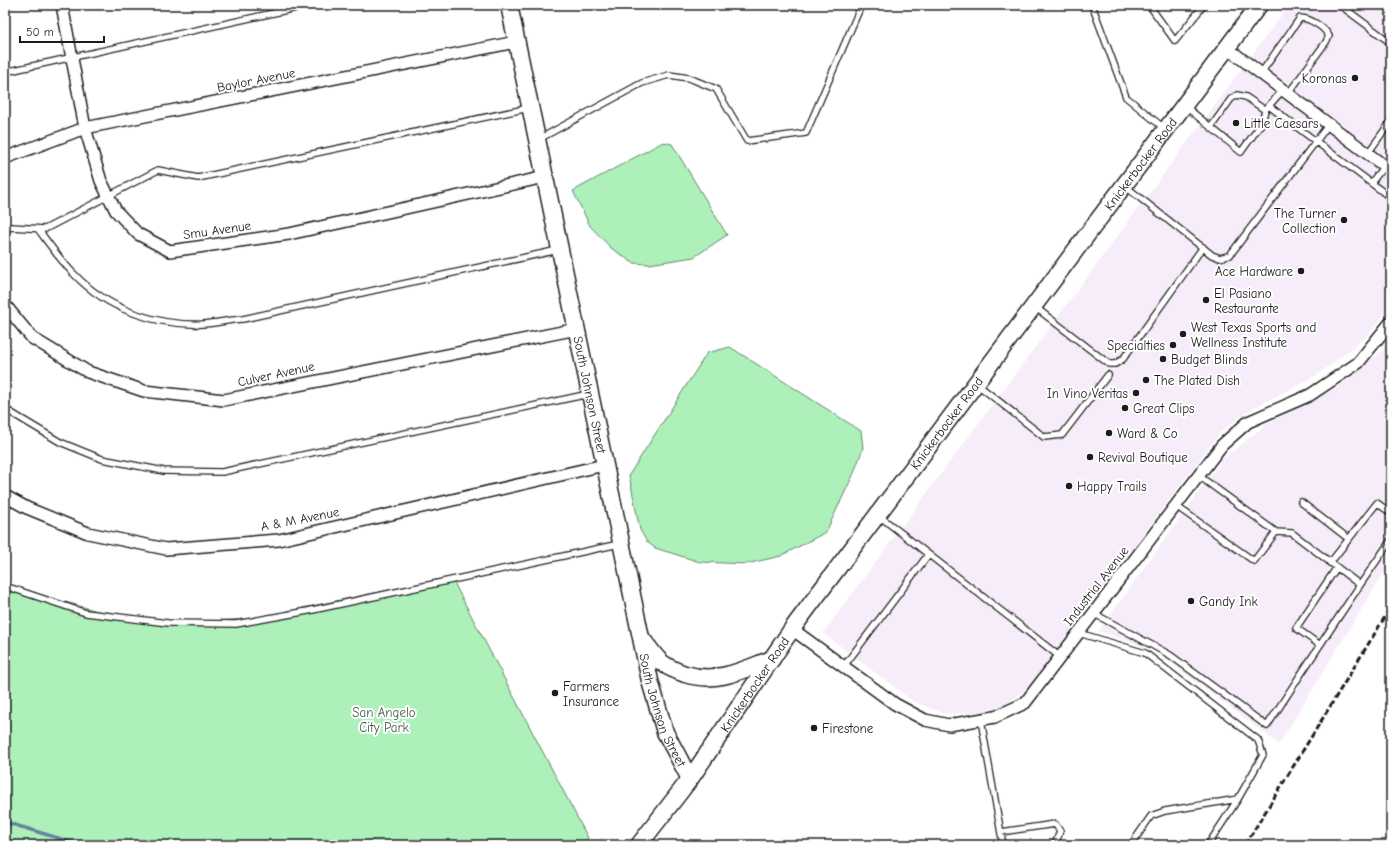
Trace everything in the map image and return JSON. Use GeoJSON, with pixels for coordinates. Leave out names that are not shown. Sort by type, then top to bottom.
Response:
{"type":"FeatureCollection","features":[{"type":"Feature","properties":{"kind":"main road","name":"South Johnson Street"},"geometry":{"type":"LineString","coordinates":[[509,5],[650,681],[665,732],[690,779]]}},
{"type":"Feature","properties":{"kind":"main road","name":"Knickerbocker Road"},"geometry":{"type":"LineString","coordinates":[[641,842],[690,779],[792,629],[1259,5]]}},
{"type":"Feature","properties":{"kind":"main road"},"geometry":{"type":"LineString","coordinates":[[640,637],[659,660],[676,672],[711,679],[728,676],[772,659]]}},
{"type":"Feature","properties":{"kind":"street","name":"Smu Avenue"},"geometry":{"type":"LineString","coordinates":[[62,5],[86,128],[101,181],[116,211],[138,234],[170,251],[289,234],[544,177]]}},
{"type":"Feature","properties":{"kind":"street","name":"Baylor Avenue"},"geometry":{"type":"LineString","coordinates":[[5,158],[86,128],[516,42]]}},
{"type":"Feature","properties":{"kind":"street"},"geometry":{"type":"LineString","coordinates":[[1227,48],[1387,168]]}},
{"type":"Feature","properties":{"kind":"street","name":"Culver Avenue"},"geometry":{"type":"LineString","coordinates":[[5,305],[32,338],[88,372],[144,391],[224,400],[577,329]]}},
{"type":"Feature","properties":{"kind":"street","name":"Industrial Avenue"},"geometry":{"type":"LineString","coordinates":[[792,629],[895,704],[925,720],[949,725],[981,720],[996,717],[1025,703],[1077,632],[1222,445],[1248,422],[1310,395],[1358,363],[1391,322]]}},
{"type":"Feature","properties":{"kind":"street","name":"A & M Avenue"},"geometry":{"type":"LineString","coordinates":[[5,496],[27,508],[88,533],[166,549],[279,540],[604,465]]}},
{"type":"Feature","properties":{"kind":"lane"},"geometry":{"type":"LineString","coordinates":[[5,72],[310,5]]}},
{"type":"Feature","properties":{"kind":"lane"},"geometry":{"type":"LineString","coordinates":[[537,140],[642,83],[668,75],[689,78],[716,89],[747,142],[806,133],[860,6],[859,5]]}},
{"type":"Feature","properties":{"kind":"lane"},"geometry":{"type":"LineString","coordinates":[[1092,5],[1126,98],[1165,129]]}},
{"type":"Feature","properties":{"kind":"lane"},"geometry":{"type":"LineString","coordinates":[[1149,5],[1175,41],[1204,5]]}},
{"type":"Feature","properties":{"kind":"lane"},"geometry":{"type":"LineString","coordinates":[[1340,5],[1391,44]]}},
{"type":"Feature","properties":{"kind":"lane"},"geometry":{"type":"LineString","coordinates":[[1184,105],[1241,152],[1262,122],[1267,108],[1285,92],[1326,42],[1329,36],[1326,31],[1307,18],[1300,18],[1261,73]]}},
{"type":"Feature","properties":{"kind":"lane"},"geometry":{"type":"LineString","coordinates":[[1211,127],[1231,99],[1237,96],[1246,97],[1267,108],[1316,141],[1391,198]]}},
{"type":"Feature","properties":{"kind":"lane"},"geometry":{"type":"LineString","coordinates":[[5,230],[11,227],[45,229],[158,170],[198,178],[530,108]]}},
{"type":"Feature","properties":{"kind":"lane"},"geometry":{"type":"LineString","coordinates":[[1368,153],[1391,121]]}},
{"type":"Feature","properties":{"kind":"lane"},"geometry":{"type":"LineString","coordinates":[[1124,186],[1212,255],[1220,258],[1230,255],[1329,124]]}},
{"type":"Feature","properties":{"kind":"lane"},"geometry":{"type":"LineString","coordinates":[[1371,183],[1387,168]]}},
{"type":"Feature","properties":{"kind":"lane"},"geometry":{"type":"LineString","coordinates":[[38,229],[74,274],[100,296],[129,312],[159,321],[203,324],[243,318],[560,250]]}},
{"type":"Feature","properties":{"kind":"lane"},"geometry":{"type":"LineString","coordinates":[[1034,306],[1109,364],[1114,364],[1123,359],[1203,247]]}},
{"type":"Feature","properties":{"kind":"lane"},"geometry":{"type":"LineString","coordinates":[[976,383],[1044,437],[1062,435],[1108,374]]}},
{"type":"Feature","properties":{"kind":"lane"},"geometry":{"type":"LineString","coordinates":[[5,409],[60,442],[102,459],[164,471],[222,472],[590,394]]}},
{"type":"Feature","properties":{"kind":"lane"},"geometry":{"type":"LineString","coordinates":[[1199,476],[1276,532],[1292,534],[1360,585]]}},
{"type":"Feature","properties":{"kind":"lane"},"geometry":{"type":"LineString","coordinates":[[1300,502],[1349,540]]}},
{"type":"Feature","properties":{"kind":"lane"},"geometry":{"type":"LineString","coordinates":[[1330,563],[1378,503],[1391,513]]}},
{"type":"Feature","properties":{"kind":"lane"},"geometry":{"type":"LineString","coordinates":[[1176,506],[1254,560],[1276,532]]}},
{"type":"Feature","properties":{"kind":"lane"},"geometry":{"type":"LineString","coordinates":[[877,515],[1059,656]]}},
{"type":"Feature","properties":{"kind":"lane"},"geometry":{"type":"LineString","coordinates":[[1092,613],[1170,655],[1267,726],[1391,540]]}},
{"type":"Feature","properties":{"kind":"lane"},"geometry":{"type":"LineString","coordinates":[[5,586],[86,613],[168,623],[236,624],[621,544]]}},
{"type":"Feature","properties":{"kind":"lane"},"geometry":{"type":"LineString","coordinates":[[844,666],[928,554]]}},
{"type":"Feature","properties":{"kind":"lane"},"geometry":{"type":"LineString","coordinates":[[1320,645],[1296,628],[1336,567]]}},
{"type":"Feature","properties":{"kind":"lane"},"geometry":{"type":"LineString","coordinates":[[1077,632],[1145,653],[1258,740],[1263,755],[1238,799],[1208,845]]}},
{"type":"Feature","properties":{"kind":"lane"},"geometry":{"type":"LineString","coordinates":[[981,720],[1003,845]]}},
{"type":"Feature","properties":{"kind":"lane"},"geometry":{"type":"LineString","coordinates":[[1131,845],[1151,816],[1165,811],[1238,799]]}},
{"type":"Feature","properties":{"kind":"lane"},"geometry":{"type":"LineString","coordinates":[[1001,832],[1054,824],[1060,831],[1055,845]]}},
{"type":"Feature","properties":{"kind":"shaded area"},"geometry":{"type":"Polygon","coordinates":[[[1289,5],[1391,5],[1391,306],[1366,337],[1317,375],[1253,408],[1221,431],[1027,689],[1003,706],[979,712],[946,714],[914,702],[823,633],[1289,5]]]}},
{"type":"Feature","properties":{"kind":"shaded area"},"geometry":{"type":"Polygon","coordinates":[[[1391,340],[1391,561],[1279,744],[1152,649],[1099,631],[1222,460],[1268,423],[1338,387],[1382,351],[1391,340]]]}},
{"type":"Feature","properties":{"kind":"green space"},"geometry":{"type":"Polygon","coordinates":[[[663,142],[672,144],[727,235],[694,257],[649,264],[633,263],[611,248],[590,226],[573,191],[663,142]]]}},
{"type":"Feature","properties":{"kind":"green space"},"geometry":{"type":"Polygon","coordinates":[[[730,347],[861,431],[863,448],[854,473],[826,532],[781,556],[746,564],[700,562],[655,548],[647,542],[640,530],[629,475],[707,353],[730,347]]]}},
{"type":"Feature","properties":{"kind":"green space","name":"San Angelo City Park"},"geometry":{"type":"Polygon","coordinates":[[[451,577],[588,838],[583,845],[5,845],[5,583],[30,592],[112,615],[190,622],[249,619],[451,577]]]}},
{"type":"Feature","properties":{"kind":"waterway"},"geometry":{"type":"LineString","coordinates":[[5,822],[81,845]]}},
{"type":"Feature","properties":{"kind":"railway"},"geometry":{"type":"LineString","coordinates":[[1245,845],[1391,607]]}},
{"type":"Feature","properties":{"kind":"place","name":"Koronas"},"geometry":{"type":"Point","coordinates":[1355,78]}},
{"type":"Feature","properties":{"kind":"place","name":"Little Caesars"},"geometry":{"type":"Point","coordinates":[1236,123]}},
{"type":"Feature","properties":{"kind":"place","name":"The Turner Collection"},"geometry":{"type":"Point","coordinates":[1344,220]}},
{"type":"Feature","properties":{"kind":"place","name":"Ace Hardware"},"geometry":{"type":"Point","coordinates":[1301,271]}},
{"type":"Feature","properties":{"kind":"place","name":"El Pasiano Restaurante"},"geometry":{"type":"Point","coordinates":[1206,300]}},
{"type":"Feature","properties":{"kind":"place","name":"West Texas Sports and Wellness Institute"},"geometry":{"type":"Point","coordinates":[1183,334]}},
{"type":"Feature","properties":{"kind":"place","name":"Specialties"},"geometry":{"type":"Point","coordinates":[1173,345]}},
{"type":"Feature","properties":{"kind":"place","name":"Budget Blinds"},"geometry":{"type":"Point","coordinates":[1163,359]}},
{"type":"Feature","properties":{"kind":"place","name":"The Plated Dish"},"geometry":{"type":"Point","coordinates":[1146,380]}},
{"type":"Feature","properties":{"kind":"place","name":"In Vino Veritas"},"geometry":{"type":"Point","coordinates":[1136,393]}},
{"type":"Feature","properties":{"kind":"place","name":"Great Clips"},"geometry":{"type":"Point","coordinates":[1125,408]}},
{"type":"Feature","properties":{"kind":"place","name":"Ward & Co"},"geometry":{"type":"Point","coordinates":[1109,433]}},
{"type":"Feature","properties":{"kind":"place","name":"Revival Boutique"},"geometry":{"type":"Point","coordinates":[1090,457]}},
{"type":"Feature","properties":{"kind":"place","name":"Happy Trails"},"geometry":{"type":"Point","coordinates":[1069,486]}},
{"type":"Feature","properties":{"kind":"place","name":"Gandy Ink"},"geometry":{"type":"Point","coordinates":[1191,601]}},
{"type":"Feature","properties":{"kind":"place","name":"Farmers Insurance"},"geometry":{"type":"Point","coordinates":[555,693]}},
{"type":"Feature","properties":{"kind":"place","name":"Firestone"},"geometry":{"type":"Point","coordinates":[814,728]}}]}
